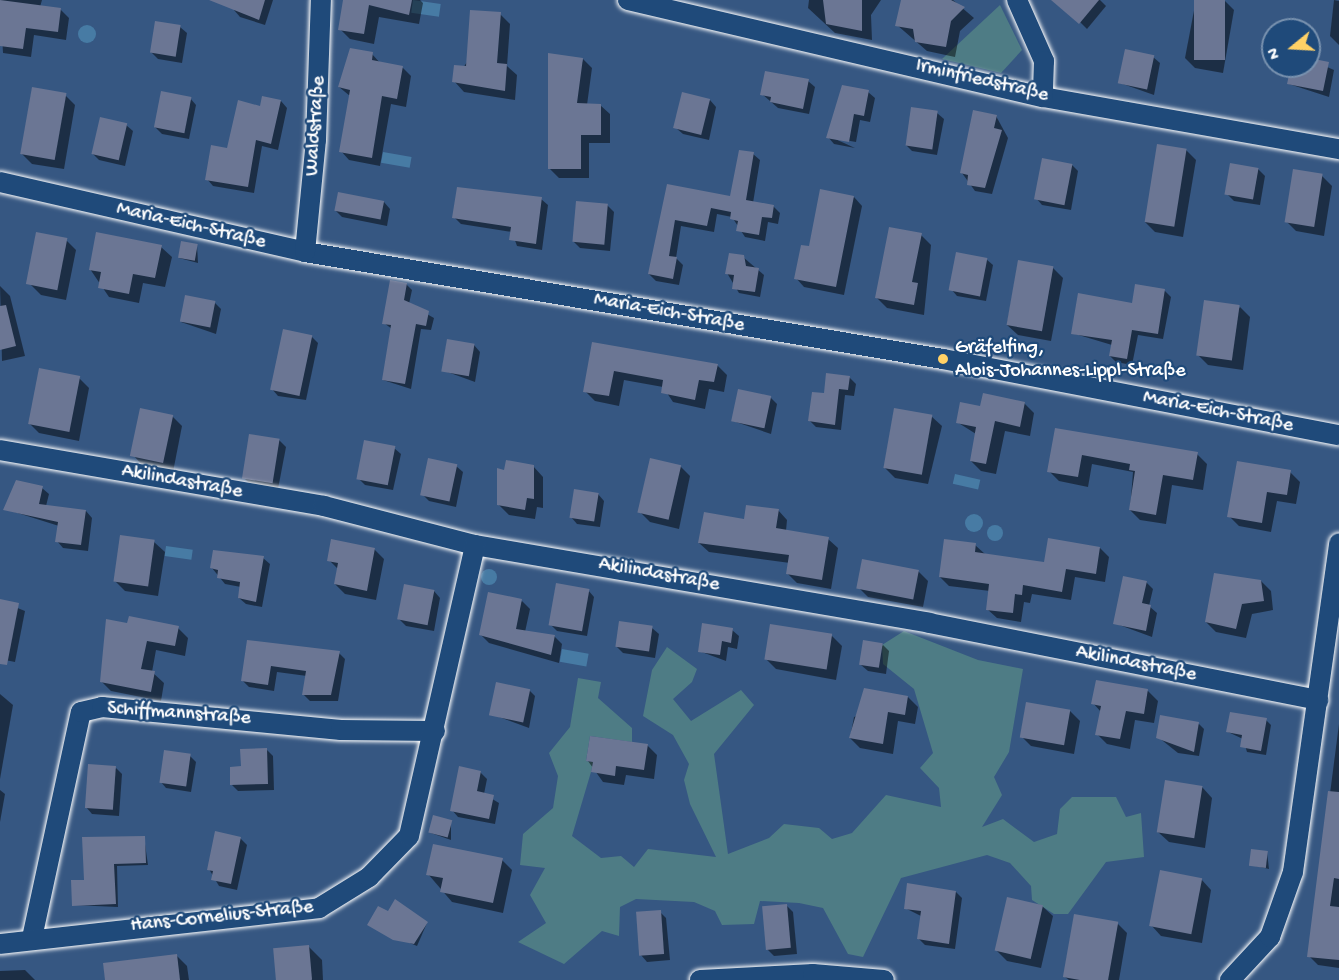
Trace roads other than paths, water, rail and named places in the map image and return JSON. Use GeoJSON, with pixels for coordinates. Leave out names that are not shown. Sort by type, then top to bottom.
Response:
{"type":"FeatureCollection","features":[{"type":"Feature","properties":{"kind":"street","name":"Waldstraße"},"geometry":{"type":"LineString","coordinates":[[305,252],[316,140],[321,0]]}},
{"type":"Feature","properties":{"kind":"street","name":"Irminfriedstraße"},"geometry":{"type":"LineString","coordinates":[[628,0],[1043,97],[1339,149]]}},
{"type":"Feature","properties":{"kind":"street"},"geometry":{"type":"LineString","coordinates":[[1017,0],[1044,60],[1043,97]]}},
{"type":"Feature","properties":{"kind":"street","name":"Maria-Eich-Straße"},"geometry":{"type":"LineString","coordinates":[[0,182],[305,252],[943,359],[1339,435]]}},
{"type":"Feature","properties":{"kind":"street","name":"Akilindastraße"},"geometry":{"type":"LineString","coordinates":[[0,450],[324,506],[475,545],[929,623],[1318,700]]}},
{"type":"Feature","properties":{"kind":"street"},"geometry":{"type":"LineString","coordinates":[[1230,980],[1270,937],[1285,904],[1318,700],[1339,543]]}},
{"type":"Feature","properties":{"kind":"street","name":"Hans-Cornelius-Straße"},"geometry":{"type":"LineString","coordinates":[[0,944],[32,938],[319,908],[369,877],[409,836],[435,731],[475,545]]}},
{"type":"Feature","properties":{"kind":"street","name":"Schiffmannstraße"},"geometry":{"type":"LineString","coordinates":[[32,938],[81,712],[102,707],[341,730],[435,731]]}},
{"type":"Feature","properties":{"kind":"street"},"geometry":{"type":"LineString","coordinates":[[700,980],[813,974],[884,980]]}},
{"type":"Feature","properties":{"kind":"water"},"geometry":{"type":"Polygon","coordinates":[[[413,0],[441,4],[439,17],[411,13],[413,0]]]}},
{"type":"Feature","properties":{"kind":"water"},"geometry":{"type":"Polygon","coordinates":[[[83,25],[91,25],[96,30],[94,41],[83,43],[78,38],[78,30],[83,25]]]}},
{"type":"Feature","properties":{"kind":"water"},"geometry":{"type":"Polygon","coordinates":[[[383,152],[412,157],[410,168],[381,163],[383,152]]]}},
{"type":"Feature","properties":{"kind":"water"},"geometry":{"type":"Polygon","coordinates":[[[955,474],[980,480],[978,490],[953,484],[955,474]]]}},
{"type":"Feature","properties":{"kind":"water"},"geometry":{"type":"Polygon","coordinates":[[[974,514],[980,517],[983,523],[980,529],[974,532],[968,529],[965,523],[968,517],[974,514]]]}},
{"type":"Feature","properties":{"kind":"water"},"geometry":{"type":"Polygon","coordinates":[[[992,525],[998,525],[1003,533],[1001,539],[992,541],[987,536],[987,530],[992,525]]]}},
{"type":"Feature","properties":{"kind":"water"},"geometry":{"type":"Polygon","coordinates":[[[166,546],[193,550],[191,560],[165,556],[166,546]]]}},
{"type":"Feature","properties":{"kind":"water"},"geometry":{"type":"Polygon","coordinates":[[[486,569],[492,569],[497,577],[495,583],[486,585],[481,580],[481,574],[486,569]]]}},
{"type":"Feature","properties":{"kind":"water"},"geometry":{"type":"Polygon","coordinates":[[[562,649],[589,654],[586,666],[560,662],[562,649]]]}},
{"type":"Feature","properties":{"kind":"place","name":"Gräfelfing, Alois-Johannes-Lippl-Straße"},"geometry":{"type":"Point","coordinates":[943,359]}}]}
